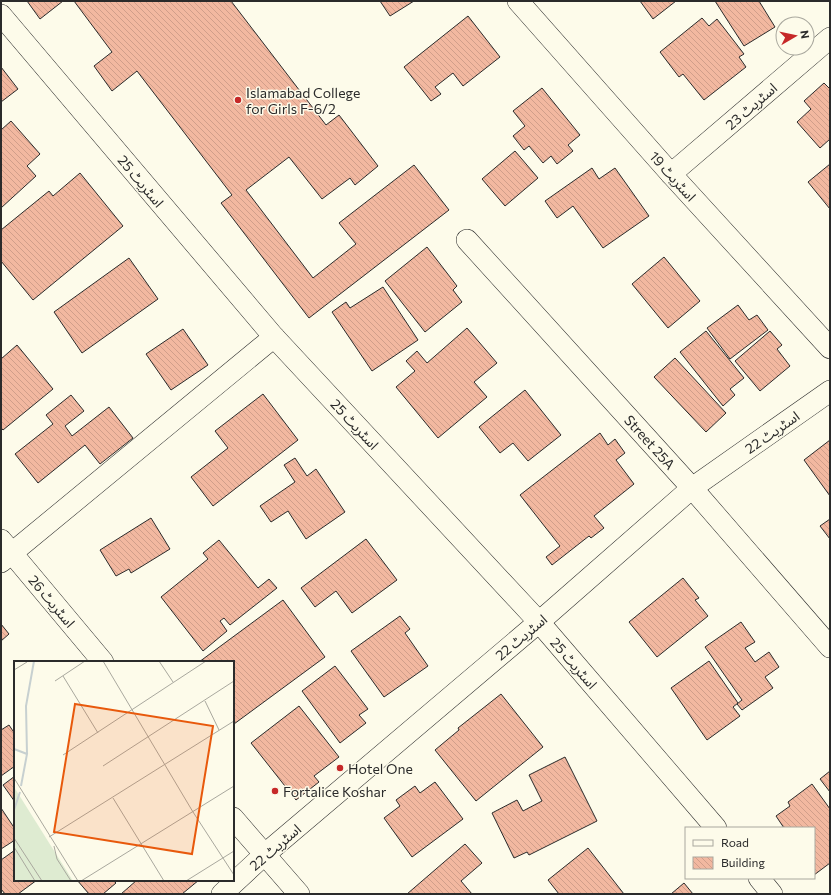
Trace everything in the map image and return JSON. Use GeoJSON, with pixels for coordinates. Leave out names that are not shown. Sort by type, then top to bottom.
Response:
{"type":"FeatureCollection","features":[{"type":"Feature","properties":{"kind":"street","name":"اسٹریٹ 19"},"geometry":{"type":"LineString","coordinates":[[518,1],[671,174],[830,348]]}},
{"type":"Feature","properties":{"kind":"street","name":"اسٹریٹ 25"},"geometry":{"type":"LineString","coordinates":[[1,15],[274,337],[539,622],[715,827]]}},
{"type":"Feature","properties":{"kind":"street","name":"اسٹریٹ 23"},"geometry":{"type":"LineString","coordinates":[[671,174],[830,38]]}},
{"type":"Feature","properties":{"kind":"street","name":"Street 25A"},"geometry":{"type":"LineString","coordinates":[[467,240],[692,488],[830,647]]}},
{"type":"Feature","properties":{"kind":"street"},"geometry":{"type":"LineString","coordinates":[[5,552],[274,337]]}},
{"type":"Feature","properties":{"kind":"street","name":"اسٹریٹ 22"},"geometry":{"type":"LineString","coordinates":[[222,894],[264,855],[539,622],[692,488],[830,390]]}},
{"type":"Feature","properties":{"kind":"street","name":"اسٹریٹ 26"},"geometry":{"type":"LineString","coordinates":[[5,552],[102,661]]}},
{"type":"Feature","properties":{"kind":"street"},"geometry":{"type":"LineString","coordinates":[[234,819],[299,894]]}},
{"type":"Feature","properties":{"kind":"street"},"geometry":{"type":"LineString","coordinates":[[760,879],[772,894]]}},
{"type":"Feature","properties":{"kind":"building"},"geometry":{"type":"Polygon","coordinates":[[[27,1],[63,1],[40,19],[27,1]]]}},
{"type":"Feature","properties":{"kind":"building"},"geometry":{"type":"Polygon","coordinates":[[[74,1],[231,1],[326,125],[339,115],[378,166],[355,185],[350,178],[322,199],[289,157],[246,190],[313,278],[356,244],[339,223],[414,165],[449,210],[309,318],[221,203],[232,195],[137,71],[112,91],[94,66],[112,52],[74,1]]]}},
{"type":"Feature","properties":{"kind":"building"},"geometry":{"type":"Polygon","coordinates":[[[380,1],[414,1],[390,16],[380,1]]]}},
{"type":"Feature","properties":{"kind":"building"},"geometry":{"type":"Polygon","coordinates":[[[640,1],[676,1],[653,19],[640,1]]]}},
{"type":"Feature","properties":{"kind":"building"},"geometry":{"type":"Polygon","coordinates":[[[715,1],[759,1],[775,27],[744,46],[715,1]]]}},
{"type":"Feature","properties":{"kind":"building"},"geometry":{"type":"Polygon","coordinates":[[[468,16],[500,57],[463,86],[453,73],[435,87],[441,94],[431,101],[404,67],[468,16]]]}},
{"type":"Feature","properties":{"kind":"building"},"geometry":{"type":"Polygon","coordinates":[[[702,18],[709,26],[717,19],[744,54],[739,57],[746,67],[704,100],[683,74],[679,77],[660,52],[702,18]]]}},
{"type":"Feature","properties":{"kind":"building"},"geometry":{"type":"Polygon","coordinates":[[[1,67],[18,89],[1,102],[1,67]]]}},
{"type":"Feature","properties":{"kind":"building"},"geometry":{"type":"Polygon","coordinates":[[[824,83],[830,89],[830,139],[820,148],[797,122],[811,109],[804,101],[824,83]]]}},
{"type":"Feature","properties":{"kind":"building"},"geometry":{"type":"Polygon","coordinates":[[[542,88],[580,135],[568,145],[573,151],[557,164],[551,156],[543,163],[529,146],[524,150],[513,136],[525,126],[513,111],[542,88]]]}},
{"type":"Feature","properties":{"kind":"building"},"geometry":{"type":"Polygon","coordinates":[[[11,121],[40,154],[27,166],[36,176],[1,208],[1,130],[11,121]]]}},
{"type":"Feature","properties":{"kind":"building"},"geometry":{"type":"Polygon","coordinates":[[[515,151],[538,178],[505,206],[482,179],[515,151]]]}},
{"type":"Feature","properties":{"kind":"building"},"geometry":{"type":"Polygon","coordinates":[[[830,164],[830,209],[808,182],[830,164]]]}},
{"type":"Feature","properties":{"kind":"building"},"geometry":{"type":"Polygon","coordinates":[[[592,168],[599,179],[615,168],[649,216],[603,248],[573,206],[557,218],[545,201],[592,168]]]}},
{"type":"Feature","properties":{"kind":"building"},"geometry":{"type":"Polygon","coordinates":[[[80,173],[123,226],[33,300],[1,261],[1,230],[49,191],[53,196],[80,173]]]}},
{"type":"Feature","properties":{"kind":"building"},"geometry":{"type":"Polygon","coordinates":[[[427,247],[457,286],[453,290],[462,302],[425,332],[385,281],[427,247]]]}},
{"type":"Feature","properties":{"kind":"building"},"geometry":{"type":"Polygon","coordinates":[[[664,257],[700,301],[668,328],[632,284],[664,257]]]}},
{"type":"Feature","properties":{"kind":"building"},"geometry":{"type":"Polygon","coordinates":[[[129,258],[158,299],[82,353],[54,312],[129,258]]]}},
{"type":"Feature","properties":{"kind":"building"},"geometry":{"type":"Polygon","coordinates":[[[383,287],[418,340],[372,371],[332,312],[346,302],[350,308],[383,287]]]}},
{"type":"Feature","properties":{"kind":"building"},"geometry":{"type":"Polygon","coordinates":[[[738,305],[749,320],[757,315],[768,330],[730,359],[707,328],[738,305]]]}},
{"type":"Feature","properties":{"kind":"building"},"geometry":{"type":"Polygon","coordinates":[[[467,328],[497,363],[474,382],[487,397],[438,438],[396,387],[415,371],[406,361],[417,351],[427,363],[467,328]]]}},
{"type":"Feature","properties":{"kind":"building"},"geometry":{"type":"Polygon","coordinates":[[[183,329],[208,365],[171,390],[146,354],[183,329]]]}},
{"type":"Feature","properties":{"kind":"building"},"geometry":{"type":"Polygon","coordinates":[[[706,331],[744,378],[730,389],[735,395],[723,406],[680,352],[706,331]]]}},
{"type":"Feature","properties":{"kind":"building"},"geometry":{"type":"Polygon","coordinates":[[[770,331],[782,345],[777,349],[790,366],[760,391],[735,361],[770,331]]]}},
{"type":"Feature","properties":{"kind":"building"},"geometry":{"type":"Polygon","coordinates":[[[17,345],[53,389],[3,430],[1,428],[1,359],[17,345]]]}},
{"type":"Feature","properties":{"kind":"building"},"geometry":{"type":"Polygon","coordinates":[[[675,358],[726,413],[706,432],[654,377],[675,358]]]}},
{"type":"Feature","properties":{"kind":"building"},"geometry":{"type":"Polygon","coordinates":[[[525,390],[561,435],[528,461],[513,443],[500,453],[479,427],[525,390]]]}},
{"type":"Feature","properties":{"kind":"building"},"geometry":{"type":"Polygon","coordinates":[[[263,394],[298,440],[213,506],[191,477],[228,448],[215,431],[263,394]]]}},
{"type":"Feature","properties":{"kind":"building"},"geometry":{"type":"Polygon","coordinates":[[[71,395],[84,411],[65,426],[72,436],[109,407],[133,438],[100,464],[85,445],[38,483],[15,454],[53,424],[46,415],[71,395]]]}},
{"type":"Feature","properties":{"kind":"building"},"geometry":{"type":"Polygon","coordinates":[[[600,433],[608,445],[615,439],[625,453],[616,460],[634,484],[594,516],[604,528],[591,538],[589,536],[552,565],[546,557],[560,546],[520,495],[600,433]]]}},
{"type":"Feature","properties":{"kind":"building"},"geometry":{"type":"Polygon","coordinates":[[[830,440],[830,496],[804,460],[830,440]]]}},
{"type":"Feature","properties":{"kind":"building"},"geometry":{"type":"Polygon","coordinates":[[[295,458],[307,476],[316,469],[345,512],[306,539],[288,511],[271,522],[260,506],[295,482],[284,465],[295,458]]]}},
{"type":"Feature","properties":{"kind":"building"},"geometry":{"type":"Polygon","coordinates":[[[151,518],[170,549],[131,573],[129,569],[116,576],[100,550],[151,518]]]}},
{"type":"Feature","properties":{"kind":"building"},"geometry":{"type":"Polygon","coordinates":[[[830,519],[830,539],[820,526],[830,519]]]}},
{"type":"Feature","properties":{"kind":"building"},"geometry":{"type":"Polygon","coordinates":[[[366,539],[397,580],[352,613],[336,591],[315,607],[301,588],[366,539]]]}},
{"type":"Feature","properties":{"kind":"building"},"geometry":{"type":"Polygon","coordinates":[[[219,540],[258,588],[269,579],[277,588],[230,625],[224,618],[220,621],[227,631],[203,651],[161,597],[208,559],[203,553],[219,540]]]}},
{"type":"Feature","properties":{"kind":"building"},"geometry":{"type":"Polygon","coordinates":[[[683,578],[699,598],[695,600],[708,616],[657,657],[629,622],[683,578]]]}},
{"type":"Feature","properties":{"kind":"building"},"geometry":{"type":"Polygon","coordinates":[[[283,600],[325,657],[234,724],[234,661],[200,661],[283,600]]]}},
{"type":"Feature","properties":{"kind":"building"},"geometry":{"type":"Polygon","coordinates":[[[400,616],[410,629],[405,633],[428,666],[384,697],[351,651],[400,616]]]}},
{"type":"Feature","properties":{"kind":"building"},"geometry":{"type":"Polygon","coordinates":[[[741,622],[755,642],[745,648],[755,662],[769,652],[779,667],[765,677],[773,688],[742,710],[737,704],[742,700],[705,647],[741,622]]]}},
{"type":"Feature","properties":{"kind":"building"},"geometry":{"type":"Polygon","coordinates":[[[1,624],[9,634],[1,641],[1,624]]]}},
{"type":"Feature","properties":{"kind":"building"},"geometry":{"type":"Polygon","coordinates":[[[709,661],[738,703],[733,707],[740,716],[707,740],[671,688],[709,661]]]}},
{"type":"Feature","properties":{"kind":"building"},"geometry":{"type":"Polygon","coordinates":[[[335,666],[368,709],[359,715],[366,723],[340,743],[302,691],[335,666]]]}},
{"type":"Feature","properties":{"kind":"building"},"geometry":{"type":"Polygon","coordinates":[[[501,694],[543,747],[476,801],[435,750],[459,730],[458,728],[501,694]]]}},
{"type":"Feature","properties":{"kind":"building"},"geometry":{"type":"Polygon","coordinates":[[[299,706],[339,757],[314,776],[319,782],[296,800],[251,743],[299,706]]]}},
{"type":"Feature","properties":{"kind":"building"},"geometry":{"type":"Polygon","coordinates":[[[9,725],[14,732],[14,767],[1,776],[1,730],[9,725]]]}},
{"type":"Feature","properties":{"kind":"building"},"geometry":{"type":"Polygon","coordinates":[[[565,757],[597,821],[529,855],[527,852],[514,858],[492,813],[517,800],[523,811],[542,801],[529,775],[565,757]]]}},
{"type":"Feature","properties":{"kind":"building"},"geometry":{"type":"Polygon","coordinates":[[[830,771],[830,792],[820,779],[830,771]]]}},
{"type":"Feature","properties":{"kind":"building"},"geometry":{"type":"Polygon","coordinates":[[[14,777],[14,801],[3,785],[14,777]]]}},
{"type":"Feature","properties":{"kind":"building"},"geometry":{"type":"Polygon","coordinates":[[[435,782],[463,819],[412,857],[384,818],[400,806],[396,800],[415,786],[420,793],[435,782]]]}},
{"type":"Feature","properties":{"kind":"building"},"geometry":{"type":"Polygon","coordinates":[[[812,784],[830,809],[830,863],[815,874],[815,827],[783,827],[776,816],[790,806],[788,802],[812,784]]]}},
{"type":"Feature","properties":{"kind":"building"},"geometry":{"type":"Polygon","coordinates":[[[1,808],[14,828],[14,841],[1,849],[1,808]]]}},
{"type":"Feature","properties":{"kind":"building"},"geometry":{"type":"Polygon","coordinates":[[[465,844],[482,863],[461,881],[472,894],[407,894],[465,844]]]}},
{"type":"Feature","properties":{"kind":"building"},"geometry":{"type":"Polygon","coordinates":[[[588,848],[624,894],[559,894],[548,880],[588,848]]]}},
{"type":"Feature","properties":{"kind":"building"},"geometry":{"type":"Polygon","coordinates":[[[14,851],[14,881],[36,881],[18,894],[5,894],[1,889],[1,860],[14,851]]]}},
{"type":"Feature","properties":{"kind":"building"},"geometry":{"type":"Polygon","coordinates":[[[78,881],[114,881],[116,883],[103,894],[89,894],[78,881]]]}},
{"type":"Feature","properties":{"kind":"building"},"geometry":{"type":"Polygon","coordinates":[[[136,881],[198,881],[182,894],[121,894],[136,881]]]}},
{"type":"Feature","properties":{"kind":"building"},"geometry":{"type":"Polygon","coordinates":[[[684,883],[693,894],[671,894],[684,883]]]}},
{"type":"Feature","properties":{"kind":"place","name":"Islamabad College for Girls F-6/2"},"geometry":{"type":"Point","coordinates":[238,100]}},
{"type":"Feature","properties":{"kind":"place","name":"Hotel One"},"geometry":{"type":"Point","coordinates":[340,768]}},
{"type":"Feature","properties":{"kind":"place","name":"Fortalice Koshar"},"geometry":{"type":"Point","coordinates":[275,791]}}]}
